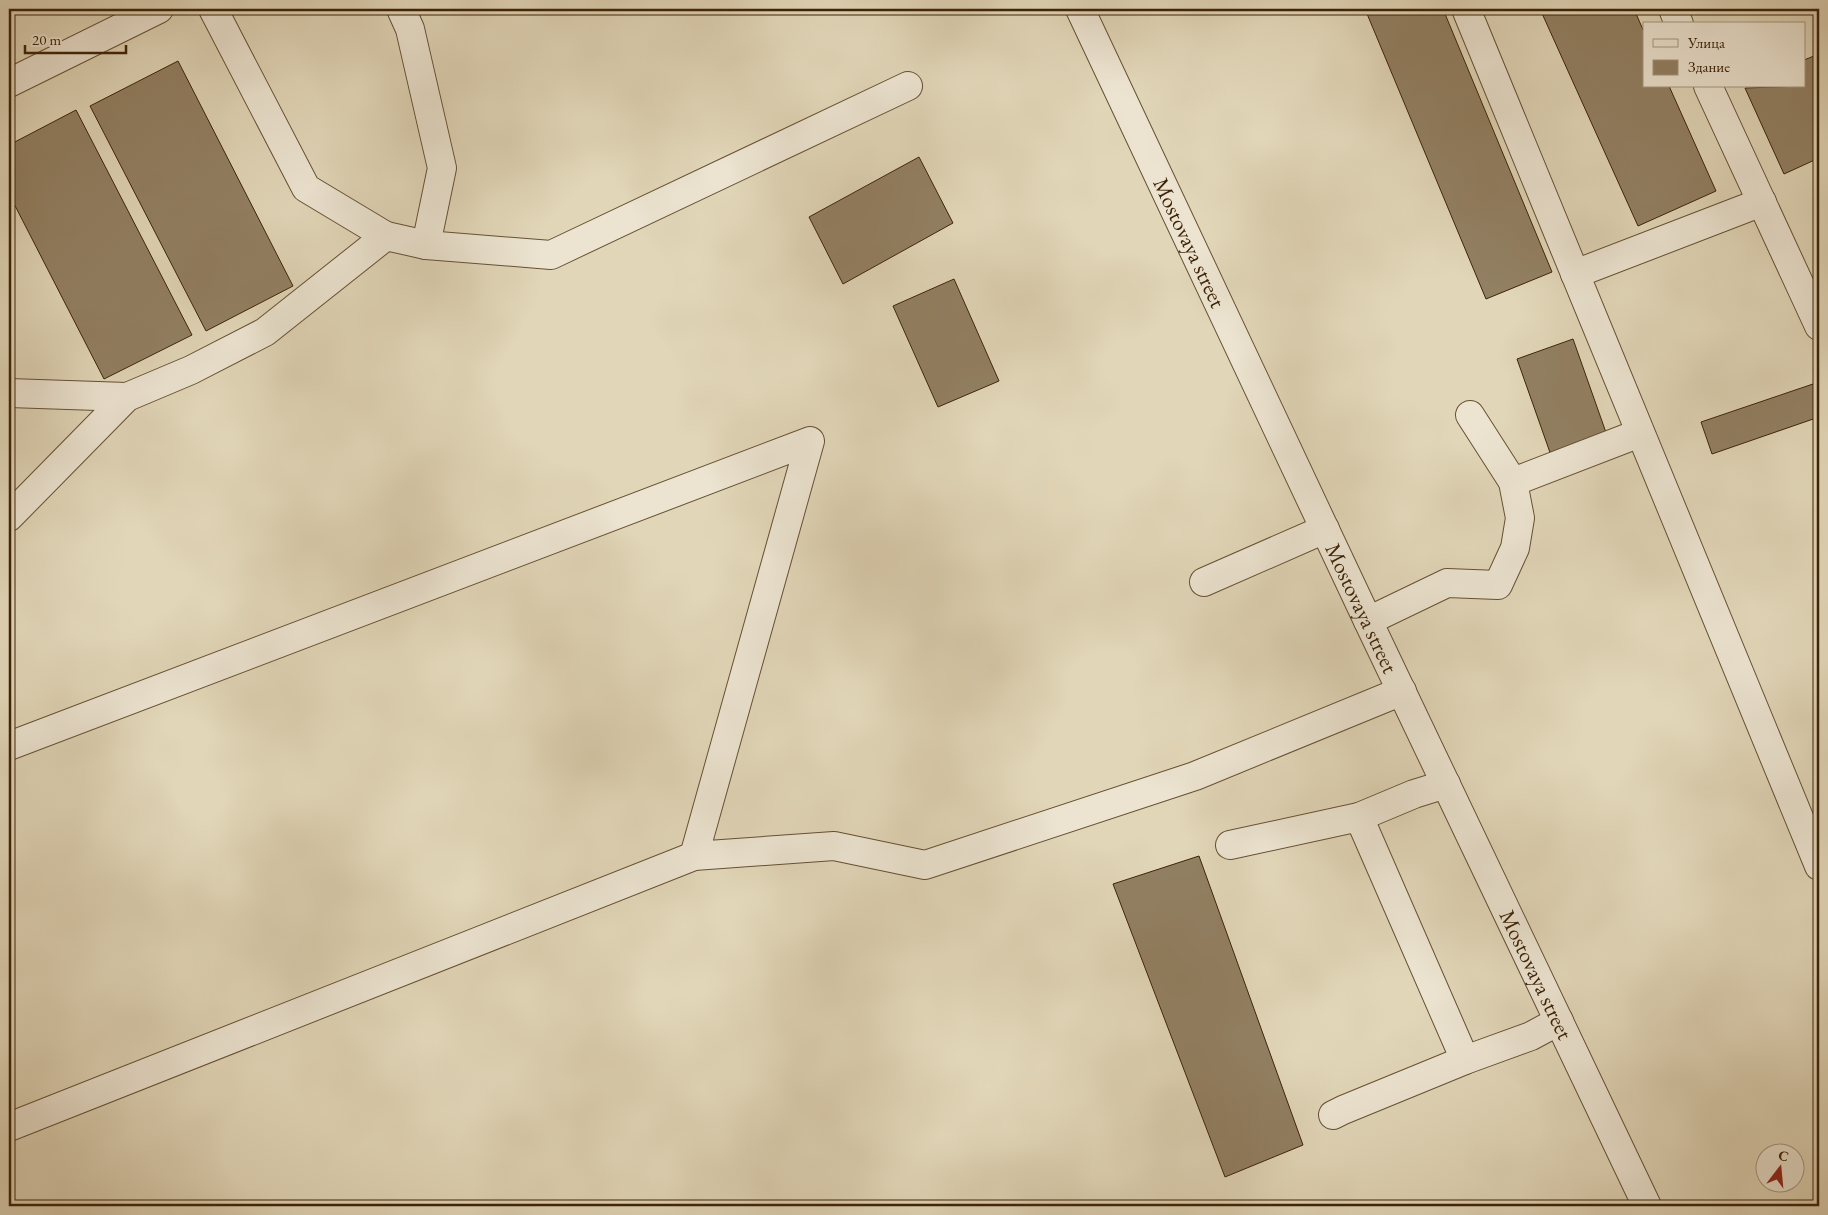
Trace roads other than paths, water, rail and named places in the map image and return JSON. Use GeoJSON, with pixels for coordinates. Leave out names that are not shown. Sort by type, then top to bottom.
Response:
{"type":"FeatureCollection","features":[{"type":"Feature","properties":{"kind":"street"},"geometry":{"type":"LineString","coordinates":[[9,83],[159,9]]}},
{"type":"Feature","properties":{"kind":"street"},"geometry":{"type":"LineString","coordinates":[[213,9],[306,188],[386,236],[426,245],[551,255],[908,86]]}},
{"type":"Feature","properties":{"kind":"street"},"geometry":{"type":"LineString","coordinates":[[400,9],[410,29],[442,168],[426,245]]}},
{"type":"Feature","properties":{"kind":"street","name":"Mostovaya street"},"geometry":{"type":"LineString","coordinates":[[1080,9],[1368,621],[1647,1206]]}},
{"type":"Feature","properties":{"kind":"street"},"geometry":{"type":"LineString","coordinates":[[1466,9],[1819,866]]}},
{"type":"Feature","properties":{"kind":"street"},"geometry":{"type":"LineString","coordinates":[[1672,9],[1679,22]]}},
{"type":"Feature","properties":{"kind":"street"},"geometry":{"type":"LineString","coordinates":[[1709,88],[1819,326]]}},
{"type":"Feature","properties":{"kind":"street"},"geometry":{"type":"LineString","coordinates":[[1575,274],[1762,202]]}},
{"type":"Feature","properties":{"kind":"street"},"geometry":{"type":"LineString","coordinates":[[9,393],[127,396],[191,370],[266,332],[386,236]]}},
{"type":"Feature","properties":{"kind":"street"},"geometry":{"type":"LineString","coordinates":[[9,517],[127,396]]}},
{"type":"Feature","properties":{"kind":"street"},"geometry":{"type":"LineString","coordinates":[[1368,621],[1447,584],[1498,585],[1515,548],[1520,518],[1513,482],[1470,415]]}},
{"type":"Feature","properties":{"kind":"street"},"geometry":{"type":"LineString","coordinates":[[1513,482],[1640,433]]}},
{"type":"Feature","properties":{"kind":"street"},"geometry":{"type":"LineString","coordinates":[[9,746],[810,441],[694,856]]}},
{"type":"Feature","properties":{"kind":"street"},"geometry":{"type":"LineString","coordinates":[[1204,582],[1325,529]]}},
{"type":"Feature","properties":{"kind":"street"},"geometry":{"type":"LineString","coordinates":[[9,1127],[694,856],[834,846],[925,865],[1195,776],[1402,692]]}},
{"type":"Feature","properties":{"kind":"street"},"geometry":{"type":"LineString","coordinates":[[1230,845],[1358,817],[1446,784]]}},
{"type":"Feature","properties":{"kind":"street"},"geometry":{"type":"LineString","coordinates":[[1358,817],[1464,1060]]}},
{"type":"Feature","properties":{"kind":"street"},"geometry":{"type":"LineString","coordinates":[[1333,1115],[1464,1060],[1531,1036],[1559,1021]]}}]}
